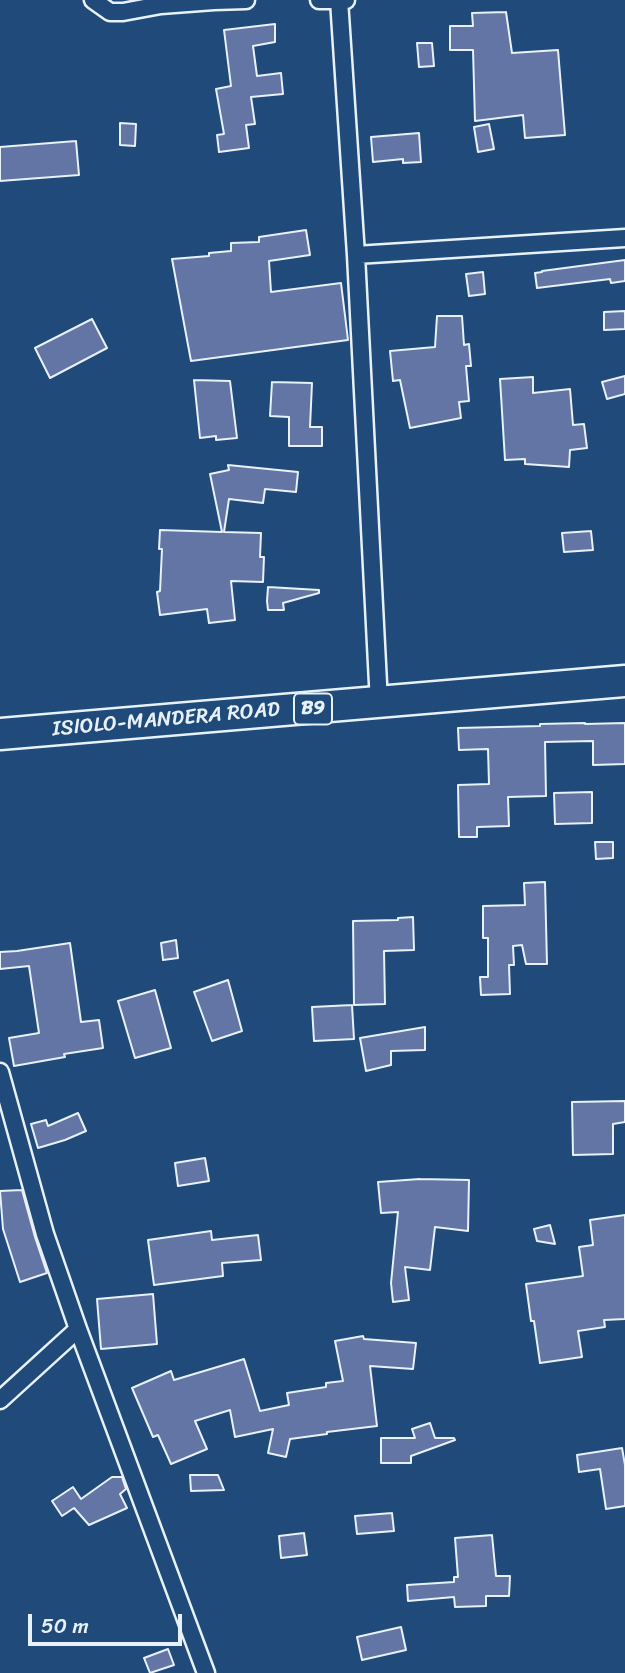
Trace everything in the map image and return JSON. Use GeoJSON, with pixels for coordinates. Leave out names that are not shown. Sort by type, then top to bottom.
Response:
{"type":"FeatureCollection","features":[{"type":"Feature","properties":{"kind":"highway","name":"ISIOLO-MANDERA ROAD"},"geometry":{"type":"LineString","coordinates":[[0,734],[625,681]]}},
{"type":"Feature","properties":{"kind":"street"},"geometry":{"type":"LineString","coordinates":[[93,0],[110,12],[161,5],[246,0]]}},
{"type":"Feature","properties":{"kind":"street"},"geometry":{"type":"LineString","coordinates":[[319,0],[346,0]]}},
{"type":"Feature","properties":{"kind":"street"},"geometry":{"type":"LineString","coordinates":[[340,0],[379,703]]}},
{"type":"Feature","properties":{"kind":"street"},"geometry":{"type":"LineString","coordinates":[[356,255],[625,238]]}},
{"type":"Feature","properties":{"kind":"street"},"geometry":{"type":"LineString","coordinates":[[0,1072],[45,1234],[206,1673]]}},
{"type":"Feature","properties":{"kind":"street"},"geometry":{"type":"LineString","coordinates":[[0,1400],[78,1329]]}},
{"type":"Feature","properties":{"kind":"building"},"geometry":{"type":"Polygon","coordinates":[[[506,12],[512,53],[558,50],[565,135],[525,138],[523,115],[475,121],[473,50],[450,50],[450,26],[473,26],[472,13],[506,12]]]}},
{"type":"Feature","properties":{"kind":"building"},"geometry":{"type":"Polygon","coordinates":[[[275,24],[275,42],[253,46],[257,76],[281,73],[283,94],[251,97],[255,124],[246,125],[249,148],[219,152],[217,135],[224,134],[216,89],[231,86],[224,30],[275,24]]]}},
{"type":"Feature","properties":{"kind":"building"},"geometry":{"type":"Polygon","coordinates":[[[417,43],[432,43],[434,66],[419,67],[417,43]]]}},
{"type":"Feature","properties":{"kind":"building"},"geometry":{"type":"Polygon","coordinates":[[[120,123],[136,124],[135,146],[120,145],[120,123]]]}},
{"type":"Feature","properties":{"kind":"building"},"geometry":{"type":"Polygon","coordinates":[[[489,124],[494,149],[478,152],[474,127],[489,124]]]}},
{"type":"Feature","properties":{"kind":"building"},"geometry":{"type":"Polygon","coordinates":[[[419,133],[421,162],[403,163],[403,159],[373,162],[371,137],[419,133]]]}},
{"type":"Feature","properties":{"kind":"building"},"geometry":{"type":"Polygon","coordinates":[[[76,141],[79,175],[0,181],[0,147],[76,141]]]}},
{"type":"Feature","properties":{"kind":"building"},"geometry":{"type":"Polygon","coordinates":[[[306,230],[310,255],[269,261],[271,292],[341,283],[348,340],[191,361],[172,259],[209,256],[209,253],[231,251],[231,243],[259,242],[259,237],[306,230]]]}},
{"type":"Feature","properties":{"kind":"building"},"geometry":{"type":"Polygon","coordinates":[[[625,260],[625,281],[611,283],[610,279],[537,288],[535,273],[625,260]]]}},
{"type":"Feature","properties":{"kind":"building"},"geometry":{"type":"Polygon","coordinates":[[[483,272],[485,294],[469,296],[466,274],[483,272]]]}},
{"type":"Feature","properties":{"kind":"building"},"geometry":{"type":"Polygon","coordinates":[[[625,311],[625,329],[604,330],[604,312],[625,311]]]}},
{"type":"Feature","properties":{"kind":"building"},"geometry":{"type":"Polygon","coordinates":[[[437,316],[462,316],[464,345],[469,344],[471,366],[466,366],[469,401],[459,402],[461,418],[410,428],[400,380],[393,381],[390,351],[435,347],[437,316]]]}},
{"type":"Feature","properties":{"kind":"building"},"geometry":{"type":"Polygon","coordinates":[[[92,319],[107,348],[50,378],[35,348],[92,319]]]}},
{"type":"Feature","properties":{"kind":"building"},"geometry":{"type":"Polygon","coordinates":[[[625,376],[625,394],[607,399],[602,382],[625,376]]]}},
{"type":"Feature","properties":{"kind":"building"},"geometry":{"type":"Polygon","coordinates":[[[533,377],[533,393],[570,389],[573,425],[584,424],[587,448],[570,450],[569,467],[525,464],[525,459],[505,460],[500,379],[533,377]]]}},
{"type":"Feature","properties":{"kind":"building"},"geometry":{"type":"Polygon","coordinates":[[[194,380],[230,381],[237,438],[200,438],[194,380]]]}},
{"type":"Feature","properties":{"kind":"building"},"geometry":{"type":"Polygon","coordinates":[[[272,382],[312,383],[310,427],[322,427],[322,446],[289,446],[289,417],[270,416],[272,382]]]}},
{"type":"Feature","properties":{"kind":"building"},"geometry":{"type":"Polygon","coordinates":[[[228,465],[298,472],[296,492],[265,489],[263,503],[229,499],[224,532],[261,533],[263,582],[231,581],[235,620],[209,623],[207,609],[160,615],[157,592],[160,591],[160,530],[222,532],[210,474],[229,470],[228,465]]]}},
{"type":"Feature","properties":{"kind":"building"},"geometry":{"type":"Polygon","coordinates":[[[591,531],[593,550],[564,552],[562,533],[591,531]]]}},
{"type":"Feature","properties":{"kind":"building"},"geometry":{"type":"Polygon","coordinates":[[[268,587],[319,590],[319,593],[283,603],[284,610],[268,610],[268,587]]]}},
{"type":"Feature","properties":{"kind":"building"},"geometry":{"type":"Polygon","coordinates":[[[625,723],[625,764],[593,765],[593,741],[545,742],[546,796],[508,797],[509,826],[477,827],[477,837],[459,837],[458,785],[489,784],[488,749],[459,750],[458,728],[625,723]]]}},
{"type":"Feature","properties":{"kind":"building"},"geometry":{"type":"Polygon","coordinates":[[[592,792],[592,823],[555,824],[554,793],[592,792]]]}},
{"type":"Feature","properties":{"kind":"building"},"geometry":{"type":"Polygon","coordinates":[[[595,842],[613,842],[613,858],[596,859],[595,842]]]}},
{"type":"Feature","properties":{"kind":"building"},"geometry":{"type":"Polygon","coordinates":[[[545,882],[547,964],[526,964],[522,945],[513,946],[514,965],[509,965],[510,994],[481,995],[480,977],[488,977],[488,938],[483,938],[483,906],[525,905],[524,883],[545,882]]]}},
{"type":"Feature","properties":{"kind":"building"},"geometry":{"type":"Polygon","coordinates":[[[413,917],[414,950],[384,951],[385,1004],[354,1005],[353,921],[413,917]]]}},
{"type":"Feature","properties":{"kind":"building"},"geometry":{"type":"Polygon","coordinates":[[[176,940],[178,958],[163,960],[161,943],[176,940]]]}},
{"type":"Feature","properties":{"kind":"building"},"geometry":{"type":"Polygon","coordinates":[[[70,943],[81,1022],[99,1020],[103,1048],[14,1066],[9,1038],[39,1033],[29,966],[0,969],[0,952],[70,943]]]}},
{"type":"Feature","properties":{"kind":"building"},"geometry":{"type":"Polygon","coordinates":[[[228,980],[242,1031],[212,1041],[194,992],[228,980]]]}},
{"type":"Feature","properties":{"kind":"building"},"geometry":{"type":"Polygon","coordinates":[[[155,990],[171,1048],[135,1058],[118,1001],[155,990]]]}},
{"type":"Feature","properties":{"kind":"building"},"geometry":{"type":"Polygon","coordinates":[[[352,1005],[354,1039],[314,1041],[312,1007],[352,1005]]]}},
{"type":"Feature","properties":{"kind":"building"},"geometry":{"type":"Polygon","coordinates":[[[425,1027],[425,1050],[391,1051],[391,1065],[366,1071],[360,1038],[425,1027]]]}},
{"type":"Feature","properties":{"kind":"building"},"geometry":{"type":"Polygon","coordinates":[[[625,1101],[625,1122],[613,1124],[613,1154],[573,1155],[572,1102],[625,1101]]]}},
{"type":"Feature","properties":{"kind":"building"},"geometry":{"type":"Polygon","coordinates":[[[78,1113],[86,1131],[38,1148],[31,1124],[46,1120],[48,1126],[78,1113]]]}},
{"type":"Feature","properties":{"kind":"building"},"geometry":{"type":"Polygon","coordinates":[[[205,1158],[209,1181],[178,1186],[175,1163],[205,1158]]]}},
{"type":"Feature","properties":{"kind":"building"},"geometry":{"type":"Polygon","coordinates":[[[469,1180],[468,1231],[435,1227],[430,1270],[405,1267],[409,1300],[393,1302],[391,1283],[398,1212],[381,1213],[378,1182],[469,1180]]]}},
{"type":"Feature","properties":{"kind":"building"},"geometry":{"type":"Polygon","coordinates":[[[22,1190],[47,1273],[20,1282],[3,1229],[0,1191],[22,1190]]]}},
{"type":"Feature","properties":{"kind":"building"},"geometry":{"type":"Polygon","coordinates":[[[625,1215],[625,1319],[604,1320],[605,1327],[578,1331],[582,1357],[540,1363],[526,1284],[583,1276],[579,1247],[593,1245],[590,1220],[625,1215]]]}},
{"type":"Feature","properties":{"kind":"building"},"geometry":{"type":"Polygon","coordinates":[[[550,1225],[555,1244],[537,1241],[534,1229],[550,1225]]]}},
{"type":"Feature","properties":{"kind":"building"},"geometry":{"type":"Polygon","coordinates":[[[211,1231],[212,1240],[258,1235],[261,1260],[222,1263],[223,1276],[154,1285],[148,1240],[211,1231]]]}},
{"type":"Feature","properties":{"kind":"building"},"geometry":{"type":"Polygon","coordinates":[[[153,1294],[157,1344],[101,1349],[97,1299],[153,1294]]]}},
{"type":"Feature","properties":{"kind":"building"},"geometry":{"type":"Polygon","coordinates":[[[363,1336],[364,1339],[416,1343],[413,1369],[370,1366],[377,1426],[290,1439],[286,1457],[268,1453],[273,1429],[235,1437],[230,1410],[195,1421],[207,1449],[171,1464],[158,1435],[153,1437],[132,1388],[171,1371],[174,1380],[244,1359],[260,1411],[289,1405],[287,1393],[326,1387],[326,1383],[343,1381],[335,1341],[363,1336]]]}},
{"type":"Feature","properties":{"kind":"building"},"geometry":{"type":"Polygon","coordinates":[[[430,1423],[435,1438],[455,1440],[411,1456],[411,1463],[381,1463],[381,1438],[415,1438],[412,1429],[430,1423]]]}},
{"type":"Feature","properties":{"kind":"building"},"geometry":{"type":"Polygon","coordinates":[[[622,1448],[625,1465],[625,1506],[606,1509],[600,1469],[579,1472],[577,1455],[622,1448]]]}},
{"type":"Feature","properties":{"kind":"building"},"geometry":{"type":"Polygon","coordinates":[[[190,1475],[218,1475],[224,1490],[191,1491],[190,1475]]]}},
{"type":"Feature","properties":{"kind":"building"},"geometry":{"type":"Polygon","coordinates":[[[112,1477],[122,1477],[126,1489],[120,1494],[127,1508],[89,1525],[74,1508],[62,1516],[52,1501],[73,1487],[81,1499],[112,1477]]]}},
{"type":"Feature","properties":{"kind":"building"},"geometry":{"type":"Polygon","coordinates":[[[392,1513],[394,1531],[357,1534],[355,1516],[392,1513]]]}},
{"type":"Feature","properties":{"kind":"building"},"geometry":{"type":"Polygon","coordinates":[[[304,1533],[307,1555],[281,1558],[279,1536],[304,1533]]]}},
{"type":"Feature","properties":{"kind":"building"},"geometry":{"type":"Polygon","coordinates":[[[492,1535],[496,1576],[510,1576],[509,1596],[486,1596],[486,1606],[455,1607],[454,1597],[408,1601],[407,1585],[454,1582],[454,1577],[458,1577],[455,1538],[492,1535]]]}},
{"type":"Feature","properties":{"kind":"building"},"geometry":{"type":"Polygon","coordinates":[[[401,1627],[406,1650],[362,1660],[357,1637],[401,1627]]]}},
{"type":"Feature","properties":{"kind":"building"},"geometry":{"type":"Polygon","coordinates":[[[168,1649],[174,1665],[150,1673],[144,1658],[168,1649]]]}}]}
